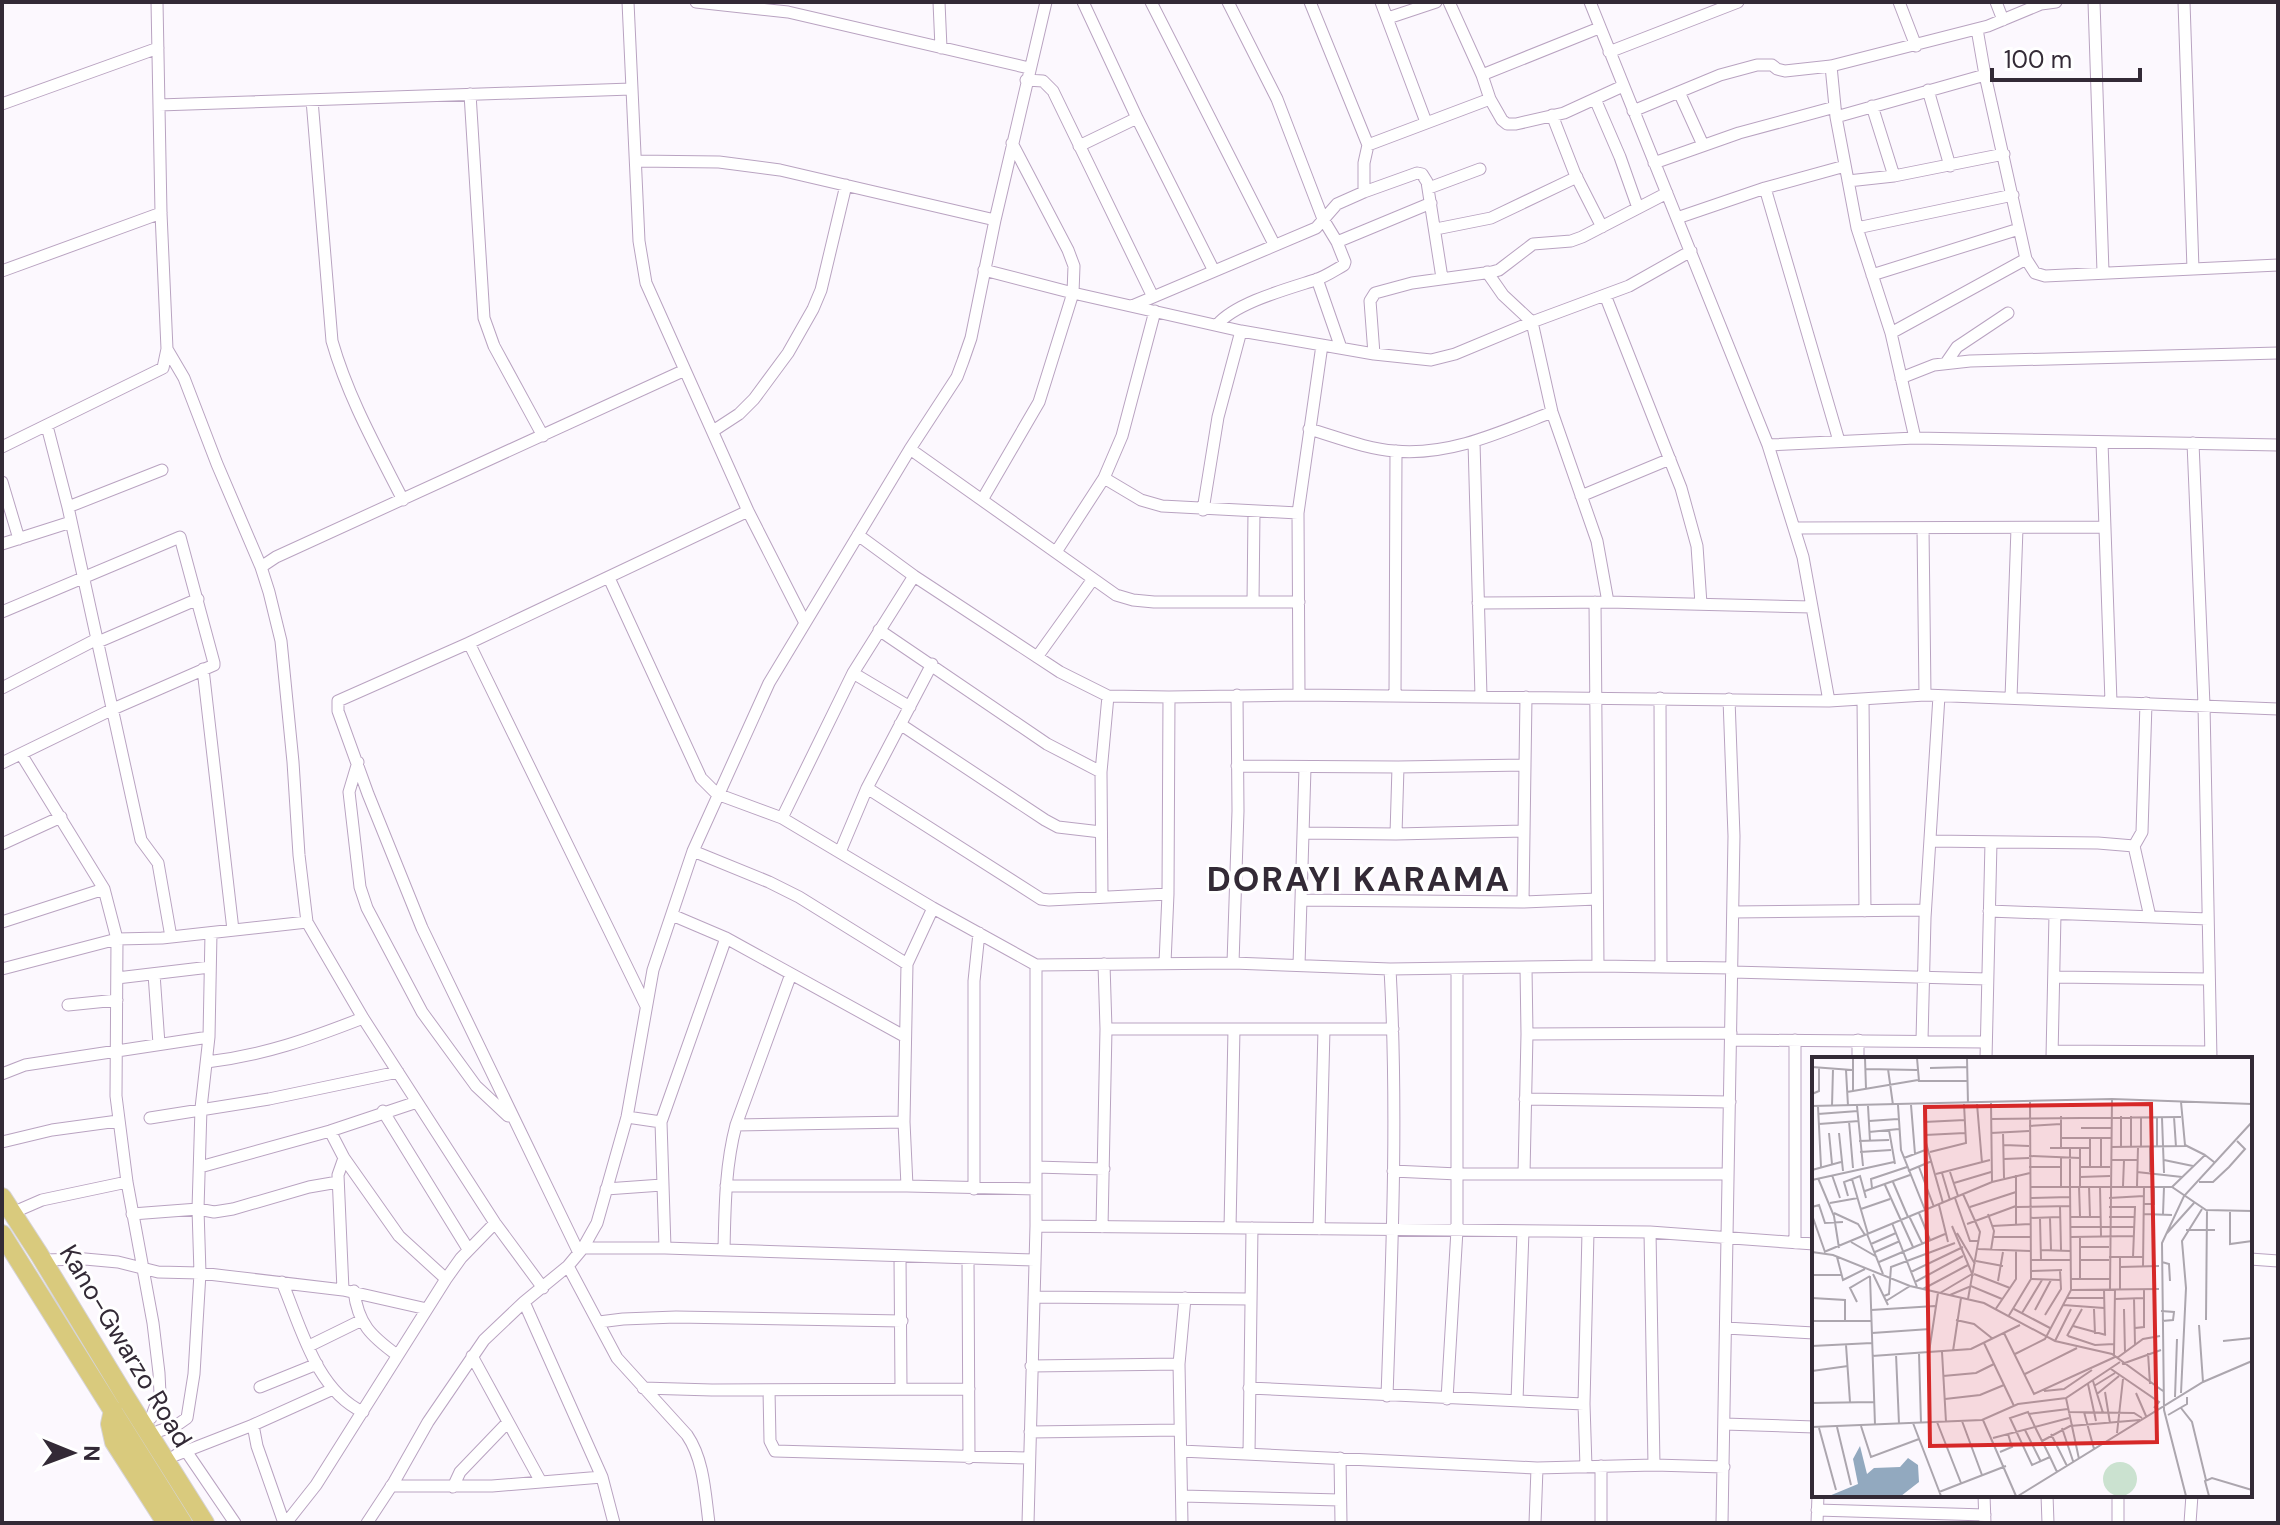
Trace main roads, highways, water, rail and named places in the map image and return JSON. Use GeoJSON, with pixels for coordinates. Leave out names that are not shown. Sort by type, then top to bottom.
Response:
{"type":"FeatureCollection","features":[{"type":"Feature","properties":{"kind":"main road","name":"Kano-Gwarzo Road"},"geometry":{"type":"LineString","coordinates":[[7,1205],[43,1260],[119,1403],[205,1523]]}},
{"type":"Feature","properties":{"kind":"main road"},"geometry":{"type":"LineString","coordinates":[[2,1234],[119,1403],[183,1523]]}},
{"type":"Feature","properties":{"kind":"main road"},"geometry":{"type":"LineString","coordinates":[[119,1403],[136,1403],[181,1453],[219,1523]]}},
{"type":"Feature","properties":{"kind":"main road"},"geometry":{"type":"LineString","coordinates":[[119,1403],[110,1424],[114,1442],[166,1523]]}},
{"type":"Feature","properties":{"kind":"district","name":"DORAYI KARAMA"},"geometry":{"type":"Point","coordinates":[1359,879]}}]}
